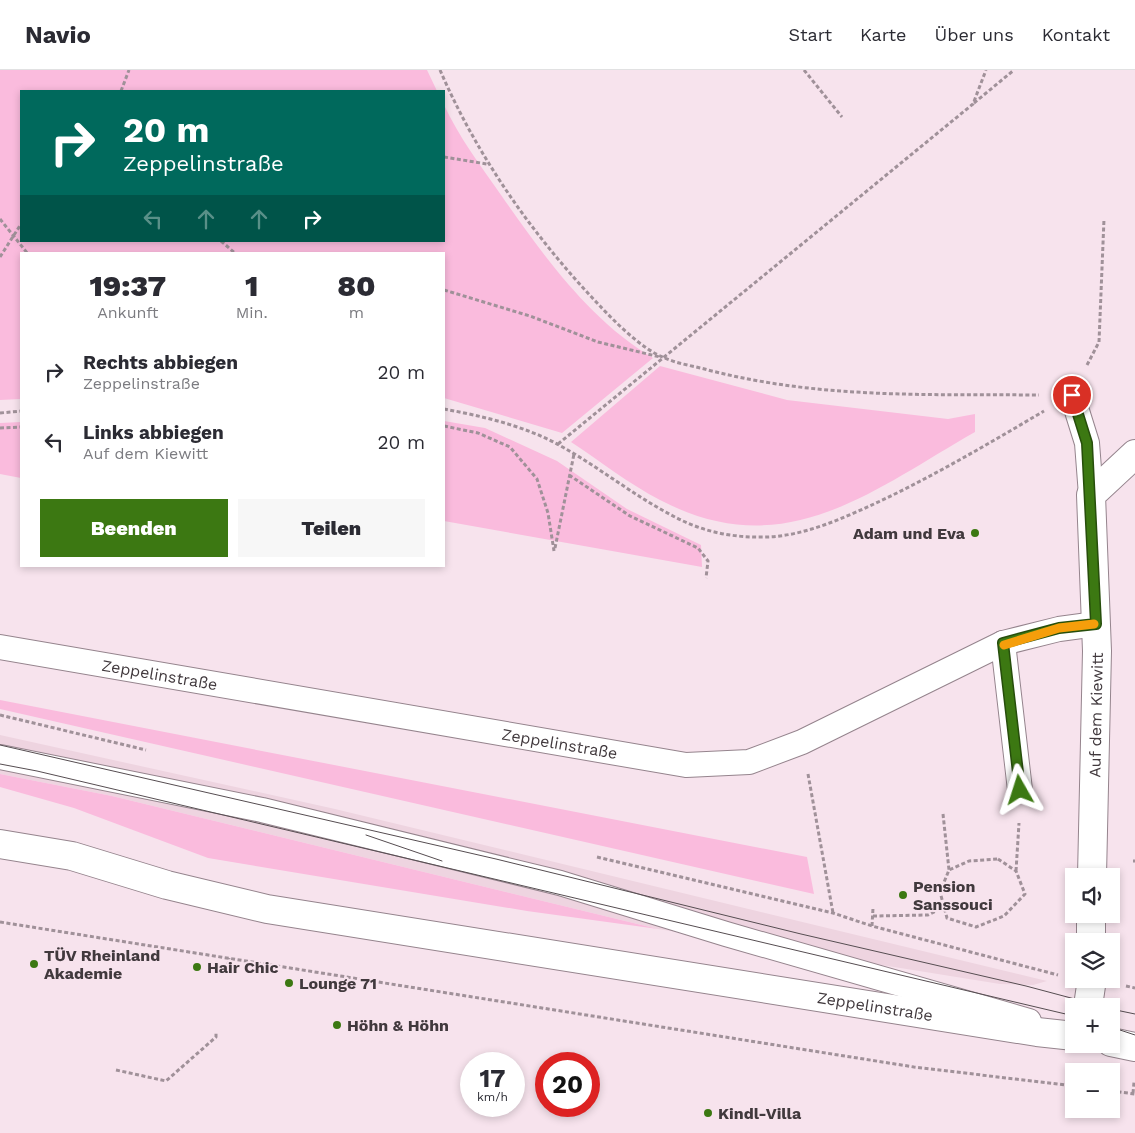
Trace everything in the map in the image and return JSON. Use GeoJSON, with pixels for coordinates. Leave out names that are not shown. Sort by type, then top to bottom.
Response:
{"type":"FeatureCollection","features":[{"type":"Feature","properties":{"kind":"main road"},"geometry":{"type":"LineString","coordinates":[[1091,495],[1135,454]]}},
{"type":"Feature","properties":{"kind":"main road","name":"Auf dem Kiewitt"},"geometry":{"type":"LineString","coordinates":[[1091,495],[1096,624],[1092,868]]}},
{"type":"Feature","properties":{"kind":"main road","name":"Zeppelinstraße"},"geometry":{"type":"LineString","coordinates":[[0,844],[72,856],[167,885],[267,909],[1028,1030],[1065,1034]]}},
{"type":"Feature","properties":{"kind":"main road"},"geometry":{"type":"LineString","coordinates":[[1120,1044],[1135,1046]]}},
{"type":"Feature","properties":{"kind":"lane"},"geometry":{"type":"LineString","coordinates":[[1072,395],[1087,443],[1091,495]]}},
{"type":"Feature","properties":{"kind":"lane","name":"Zeppelinstraße"},"geometry":{"type":"LineString","coordinates":[[0,647],[686,765],[749,762],[802,742],[1003,643],[1059,628],[1096,624]]}},
{"type":"Feature","properties":{"kind":"lane"},"geometry":{"type":"LineString","coordinates":[[1003,643],[1020,790]]}},
{"type":"Feature","properties":{"kind":"lane"},"geometry":{"type":"LineString","coordinates":[[0,757],[262,810],[560,883],[726,934],[1065,1032]]}},
{"type":"Feature","properties":{"kind":"path"},"geometry":{"type":"LineString","coordinates":[[121,90],[128,70]]}},
{"type":"Feature","properties":{"kind":"path"},"geometry":{"type":"LineString","coordinates":[[440,70],[487,164],[544,243],[579,284],[624,331],[663,358]]}},
{"type":"Feature","properties":{"kind":"path"},"geometry":{"type":"LineString","coordinates":[[804,70],[842,117]]}},
{"type":"Feature","properties":{"kind":"path"},"geometry":{"type":"LineString","coordinates":[[973,104],[986,70]]}},
{"type":"Feature","properties":{"kind":"path"},"geometry":{"type":"LineString","coordinates":[[558,444],[1014,70]]}},
{"type":"Feature","properties":{"kind":"path"},"geometry":{"type":"LineString","coordinates":[[445,157],[487,164]]}},
{"type":"Feature","properties":{"kind":"path"},"geometry":{"type":"LineString","coordinates":[[0,218],[26,252]]}},
{"type":"Feature","properties":{"kind":"path"},"geometry":{"type":"LineString","coordinates":[[445,409],[489,418],[558,444],[675,517],[698,528],[718,534],[767,537],[811,530],[855,513],[954,463],[1072,395],[1098,342],[1104,219]]}},
{"type":"Feature","properties":{"kind":"path"},"geometry":{"type":"LineString","coordinates":[[0,257],[20,226]]}},
{"type":"Feature","properties":{"kind":"path"},"geometry":{"type":"LineString","coordinates":[[222,242],[234,252]]}},
{"type":"Feature","properties":{"kind":"path"},"geometry":{"type":"LineString","coordinates":[[445,290],[530,316],[598,342],[731,376],[843,393],[887,395],[1072,395]]}},
{"type":"Feature","properties":{"kind":"path"},"geometry":{"type":"LineString","coordinates":[[0,412],[20,411]]}},
{"type":"Feature","properties":{"kind":"path"},"geometry":{"type":"LineString","coordinates":[[445,426],[478,433],[510,447],[537,479],[548,513],[554,551],[574,454]]}},
{"type":"Feature","properties":{"kind":"path"},"geometry":{"type":"LineString","coordinates":[[0,428],[20,427]]}},
{"type":"Feature","properties":{"kind":"path"},"geometry":{"type":"LineString","coordinates":[[569,475],[630,516],[698,548],[708,561],[706,578]]}},
{"type":"Feature","properties":{"kind":"path"},"geometry":{"type":"LineString","coordinates":[[802,742],[833,913]]}},
{"type":"Feature","properties":{"kind":"path"},"geometry":{"type":"LineString","coordinates":[[943,814],[949,870],[940,892],[947,918],[976,927],[1004,916],[1024,894],[1016,871],[1020,790]]}},
{"type":"Feature","properties":{"kind":"path"},"geometry":{"type":"LineString","coordinates":[[949,870],[969,861],[998,859],[1016,871]]}},
{"type":"Feature","properties":{"kind":"path"},"geometry":{"type":"LineString","coordinates":[[873,916],[928,915],[944,907]]}},
{"type":"Feature","properties":{"kind":"path"},"geometry":{"type":"LineString","coordinates":[[872,926],[873,908]]}},
{"type":"Feature","properties":{"kind":"path"},"geometry":{"type":"LineString","coordinates":[[0,922],[914,1067],[1065,1085]]}},
{"type":"Feature","properties":{"kind":"path"},"geometry":{"type":"LineString","coordinates":[[227,972],[229,958]]}},
{"type":"Feature","properties":{"kind":"path"},"geometry":{"type":"LineString","coordinates":[[116,1070],[166,1081],[216,1037],[216,1032]]}},
{"type":"Feature","properties":{"kind":"path"},"geometry":{"type":"LineString","coordinates":[[1120,1092],[1134,1094],[1135,1076]]}},
{"type":"Feature","properties":{"kind":"shaded area"},"geometry":{"type":"Polygon","coordinates":[[[0,70],[427,70],[437,90],[20,90],[20,242],[445,242],[445,107],[478,162],[517,218],[569,285],[608,325],[630,343],[653,358],[562,433],[445,398],[445,252],[20,252],[20,399],[0,400],[0,70]]]}},
{"type":"Feature","properties":{"kind":"shaded area"},"geometry":{"type":"Polygon","coordinates":[[[660,366],[787,400],[948,419],[975,414],[975,432],[862,497],[825,513],[786,523],[747,525],[705,518],[648,494],[571,442],[660,366]]]}},
{"type":"Feature","properties":{"kind":"shaded area"},"geometry":{"type":"Polygon","coordinates":[[[445,421],[485,428],[557,461],[627,509],[701,545],[702,567],[445,521],[445,421]]]}},
{"type":"Feature","properties":{"kind":"shaded area"},"geometry":{"type":"Polygon","coordinates":[[[20,422],[20,478],[0,474],[0,423],[20,422]]]}},
{"type":"Feature","properties":{"kind":"shaded area"},"geometry":{"type":"Polygon","coordinates":[[[0,700],[807,857],[814,894],[0,709],[0,700]]]}},
{"type":"Feature","properties":{"kind":"shaded area"},"geometry":{"type":"Polygon","coordinates":[[[0,735],[335,809],[1047,981],[1033,985],[1000,984],[658,929],[112,796],[0,774],[0,735]]]}},
{"type":"Feature","properties":{"kind":"shaded area"},"geometry":{"type":"Polygon","coordinates":[[[0,774],[112,796],[658,929],[527,911],[208,858],[74,808],[0,787],[0,774]]]}},
{"type":"Feature","properties":{"kind":"tram line"},"geometry":{"type":"LineString","coordinates":[[0,745],[496,859],[1071,998]]}},
{"type":"Feature","properties":{"kind":"tram line"},"geometry":{"type":"LineString","coordinates":[[0,764],[37,771],[1065,1014]]}},
{"type":"Feature","properties":{"kind":"tram line"},"geometry":{"type":"LineString","coordinates":[[366,835],[442,861]]}},
{"type":"Feature","properties":{"kind":"tram line"},"geometry":{"type":"LineString","coordinates":[[1120,1011],[1135,1014]]}},
{"type":"Feature","properties":{"kind":"tram line"},"geometry":{"type":"LineString","coordinates":[[1120,1030],[1135,1035]]}},
{"type":"Feature","properties":{"kind":"slow traffic"},"geometry":{"type":"LineString","coordinates":[[1004,645],[1003,643],[1059,628],[1094,624]]}},
{"type":"Feature","properties":{"kind":"place","name":"Adam und Eva"},"geometry":{"type":"Point","coordinates":[975,533]}},
{"type":"Feature","properties":{"kind":"place","name":"Pension Sanssouci"},"geometry":{"type":"Point","coordinates":[903,895]}},
{"type":"Feature","properties":{"kind":"place","name":"TÜV Rheinland Akademie"},"geometry":{"type":"Point","coordinates":[34,964]}},
{"type":"Feature","properties":{"kind":"place","name":"Hair Chic"},"geometry":{"type":"Point","coordinates":[197,967]}},
{"type":"Feature","properties":{"kind":"place","name":"Lounge 71"},"geometry":{"type":"Point","coordinates":[289,983]}},
{"type":"Feature","properties":{"kind":"place","name":"Höhn & Höhn"},"geometry":{"type":"Point","coordinates":[337,1025]}},
{"type":"Feature","properties":{"kind":"place","name":"Kindl-Villa"},"geometry":{"type":"Point","coordinates":[708,1113]}},
{"type":"Feature","properties":{"kind":"route"},"geometry":{"type":"LineString","coordinates":[[1020,790],[1014,721],[1003,643],[1059,628],[1096,624],[1087,443],[1072,395]]}}]}
